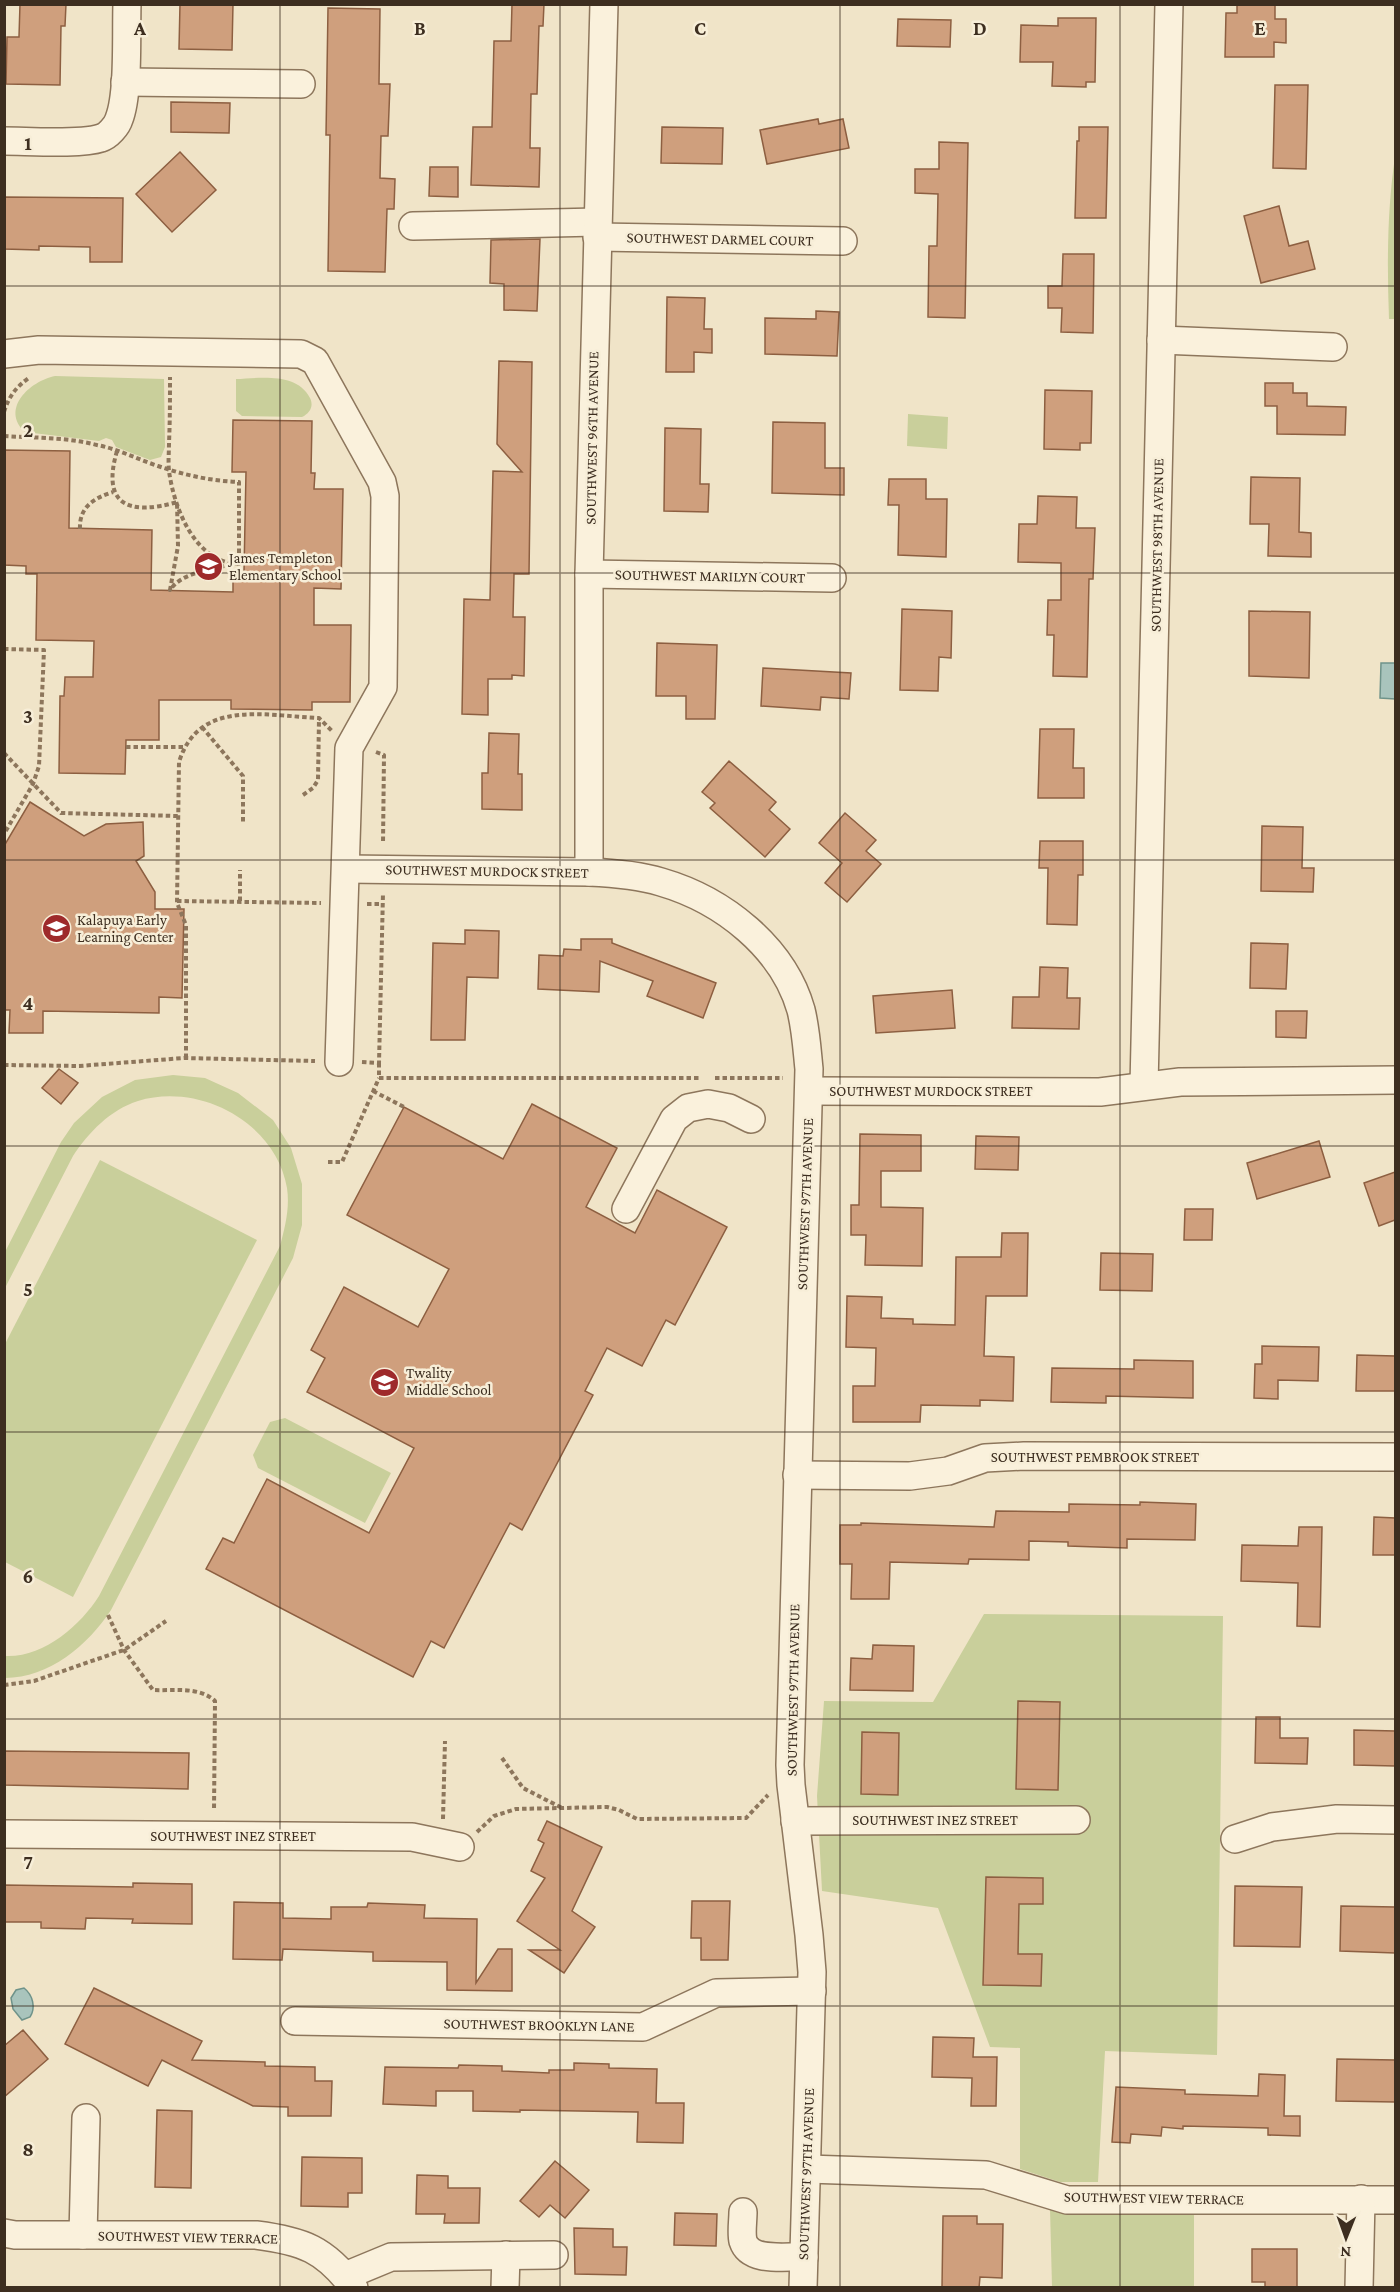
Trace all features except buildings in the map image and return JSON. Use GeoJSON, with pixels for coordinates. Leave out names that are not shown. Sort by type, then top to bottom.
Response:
{"type":"FeatureCollection","features":[{"type":"Feature","properties":{"kind":"street"},"geometry":{"type":"LineString","coordinates":[[4,141],[78,141],[101,138],[111,131],[119,120],[125,81],[127,4]]}},
{"type":"Feature","properties":{"kind":"street","name":"SOUTHWEST 96TH AVENUE"},"geometry":{"type":"LineString","coordinates":[[589,872],[589,574],[604,4]]}},
{"type":"Feature","properties":{"kind":"street","name":"SOUTHWEST 98TH AVENUE"},"geometry":{"type":"LineString","coordinates":[[1144,1086],[1169,4]]}},
{"type":"Feature","properties":{"kind":"street"},"geometry":{"type":"LineString","coordinates":[[125,81],[301,84]]}},
{"type":"Feature","properties":{"kind":"street","name":"SOUTHWEST DARMEL COURT"},"geometry":{"type":"LineString","coordinates":[[413,226],[597,229],[843,242]]}},
{"type":"Feature","properties":{"kind":"street"},"geometry":{"type":"LineString","coordinates":[[1161,340],[1333,347]]}},
{"type":"Feature","properties":{"kind":"street"},"geometry":{"type":"LineString","coordinates":[[4,354],[39,350],[301,354],[315,361],[382,482],[385,496],[383,687],[349,748],[339,1062]]}},
{"type":"Feature","properties":{"kind":"street","name":"SOUTHWEST MARILYN COURT"},"geometry":{"type":"LineString","coordinates":[[589,574],[832,578]]}},
{"type":"Feature","properties":{"kind":"street","name":"SOUTHWEST MURDOCK STREET"},"geometry":{"type":"LineString","coordinates":[[346,869],[389,858],[589,872],[636,877],[678,887],[712,903],[730,915],[761,942],[789,982],[800,1010],[806,1037],[809,1084],[1100,1092],[1180,1082],[1395,1080]]}},
{"type":"Feature","properties":{"kind":"street","name":"SOUTHWEST 97TH AVENUE"},"geometry":{"type":"LineString","coordinates":[[803,2288],[812,1991],[809,1935],[790,1785],[790,1749],[809,1084]]}},
{"type":"Feature","properties":{"kind":"street"},"geometry":{"type":"LineString","coordinates":[[626,1209],[674,1119],[688,1108],[708,1104],[729,1108],[751,1119]]}},
{"type":"Feature","properties":{"kind":"street","name":"SOUTHWEST PEMBROOK STREET"},"geometry":{"type":"LineString","coordinates":[[797,1474],[910,1476],[948,1471],[985,1458],[1024,1456],[1395,1457]]}},
{"type":"Feature","properties":{"kind":"street"},"geometry":{"type":"LineString","coordinates":[[1235,1839],[1272,1827],[1337,1819],[1395,1820]]}},
{"type":"Feature","properties":{"kind":"street","name":"SOUTHWEST INEZ STREET"},"geometry":{"type":"LineString","coordinates":[[795,1821],[1076,1820]]}},
{"type":"Feature","properties":{"kind":"street","name":"SOUTHWEST INEZ STREET"},"geometry":{"type":"LineString","coordinates":[[4,1834],[412,1837],[460,1847]]}},
{"type":"Feature","properties":{"kind":"street","name":"SOUTHWEST BROOKLYN LANE"},"geometry":{"type":"LineString","coordinates":[[295,2021],[643,2027],[717,1994],[812,1991]]}},
{"type":"Feature","properties":{"kind":"street"},"geometry":{"type":"LineString","coordinates":[[83,2235],[86,2118]]}},
{"type":"Feature","properties":{"kind":"street","name":"SOUTHWEST VIEW TERRACE"},"geometry":{"type":"LineString","coordinates":[[808,2169],[986,2175],[1067,2200],[1395,2199]]}},
{"type":"Feature","properties":{"kind":"street"},"geometry":{"type":"LineString","coordinates":[[1359,2288],[1361,2199]]}},
{"type":"Feature","properties":{"kind":"street"},"geometry":{"type":"LineString","coordinates":[[743,2212],[743,2241],[749,2251],[759,2256],[804,2257]]}},
{"type":"Feature","properties":{"kind":"street","name":"SOUTHWEST VIEW TERRACE"},"geometry":{"type":"LineString","coordinates":[[4,2233],[256,2235],[289,2239],[330,2260],[350,2282]]}},
{"type":"Feature","properties":{"kind":"street"},"geometry":{"type":"LineString","coordinates":[[505,2288],[506,2255]]}},
{"type":"Feature","properties":{"kind":"street"},"geometry":{"type":"LineString","coordinates":[[350,2282],[391,2257],[554,2255]]}},
{"type":"Feature","properties":{"kind":"path"},"geometry":{"type":"LineString","coordinates":[[170,371],[169,470],[177,502],[184,523],[200,545],[216,558],[232,564]]}},
{"type":"Feature","properties":{"kind":"path"},"geometry":{"type":"LineString","coordinates":[[4,412],[16,388],[36,373]]}},
{"type":"Feature","properties":{"kind":"path"},"geometry":{"type":"LineString","coordinates":[[4,436],[60,439],[98,445],[169,470],[206,479],[240,482],[239,564],[194,575],[176,583],[170,591],[178,546],[177,502]]}},
{"type":"Feature","properties":{"kind":"path"},"geometry":{"type":"LineString","coordinates":[[117,451],[112,477],[113,492],[124,503],[155,507],[177,502]]}},
{"type":"Feature","properties":{"kind":"path"},"geometry":{"type":"LineString","coordinates":[[80,529],[80,517],[89,504],[96,498],[113,492]]}},
{"type":"Feature","properties":{"kind":"path"},"geometry":{"type":"LineString","coordinates":[[4,649],[44,650],[39,766],[33,784],[4,834]]}},
{"type":"Feature","properties":{"kind":"path"},"geometry":{"type":"LineString","coordinates":[[186,1059],[186,925],[177,901],[179,762],[183,747],[202,727],[231,715],[319,718],[337,736],[384,755],[383,846],[389,858],[382,904],[379,1078],[342,1162],[328,1162]]}},
{"type":"Feature","properties":{"kind":"path"},"geometry":{"type":"LineString","coordinates":[[303,795],[313,788],[318,780],[319,718]]}},
{"type":"Feature","properties":{"kind":"path"},"geometry":{"type":"LineString","coordinates":[[202,727],[243,776],[243,822]]}},
{"type":"Feature","properties":{"kind":"path"},"geometry":{"type":"LineString","coordinates":[[126,747],[183,747]]}},
{"type":"Feature","properties":{"kind":"path"},"geometry":{"type":"LineString","coordinates":[[4,753],[61,813],[178,816]]}},
{"type":"Feature","properties":{"kind":"path"},"geometry":{"type":"LineString","coordinates":[[240,870],[240,902]]}},
{"type":"Feature","properties":{"kind":"path"},"geometry":{"type":"LineString","coordinates":[[177,901],[382,904]]}},
{"type":"Feature","properties":{"kind":"path"},"geometry":{"type":"LineString","coordinates":[[4,1065],[79,1066],[186,1059],[379,1063]]}},
{"type":"Feature","properties":{"kind":"path"},"geometry":{"type":"LineString","coordinates":[[379,1078],[701,1078]]}},
{"type":"Feature","properties":{"kind":"path"},"geometry":{"type":"LineString","coordinates":[[713,1078],[809,1084]]}},
{"type":"Feature","properties":{"kind":"path"},"geometry":{"type":"LineString","coordinates":[[374,1091],[404,1107]]}},
{"type":"Feature","properties":{"kind":"path"},"geometry":{"type":"LineString","coordinates":[[108,1615],[124,1650],[153,1690],[194,1691],[207,1694],[215,1701],[213,1836]]}},
{"type":"Feature","properties":{"kind":"path"},"geometry":{"type":"LineString","coordinates":[[4,1685],[43,1678],[124,1650],[166,1621]]}},
{"type":"Feature","properties":{"kind":"path"},"geometry":{"type":"LineString","coordinates":[[444,1791],[445,1741]]}},
{"type":"Feature","properties":{"kind":"path"},"geometry":{"type":"LineString","coordinates":[[502,1758],[523,1788],[562,1808]]}},
{"type":"Feature","properties":{"kind":"path"},"geometry":{"type":"LineString","coordinates":[[460,1847],[494,1816],[516,1809],[606,1807],[619,1810],[637,1819],[746,1818],[769,1794]]}},
{"type":"Feature","properties":{"kind":"green space"},"geometry":{"type":"Polygon","coordinates":[[[1395,157],[1395,319],[1389,319],[1388,238],[1395,157]]]}},
{"type":"Feature","properties":{"kind":"green space"},"geometry":{"type":"Polygon","coordinates":[[[55,376],[164,379],[165,447],[161,457],[150,460],[116,447],[112,440],[106,438],[99,441],[25,432],[18,423],[16,414],[21,397],[36,384],[55,376]]]}},
{"type":"Feature","properties":{"kind":"green space"},"geometry":{"type":"Polygon","coordinates":[[[277,378],[287,380],[304,390],[312,404],[302,417],[242,416],[236,411],[236,379],[277,378]]]}},
{"type":"Feature","properties":{"kind":"green space"},"geometry":{"type":"Polygon","coordinates":[[[908,414],[948,417],[947,449],[907,446],[908,414]]]}},
{"type":"Feature","properties":{"kind":"green space"},"geometry":{"type":"Polygon","coordinates":[[[173,1075],[205,1078],[238,1093],[273,1120],[291,1148],[302,1184],[302,1225],[293,1258],[111,1610],[79,1647],[52,1666],[21,1677],[5,1678],[5,1656],[33,1652],[59,1638],[82,1618],[99,1596],[280,1246],[288,1195],[280,1165],[268,1144],[232,1113],[209,1103],[186,1097],[162,1097],[138,1101],[118,1110],[86,1139],[73,1156],[5,1288],[5,1252],[61,1142],[74,1123],[102,1097],[135,1080],[173,1075]]]}},
{"type":"Feature","properties":{"kind":"green space"},"geometry":{"type":"Polygon","coordinates":[[[100,1160],[257,1240],[73,1597],[5,1562],[5,1344],[100,1160]]]}},
{"type":"Feature","properties":{"kind":"green space"},"geometry":{"type":"Polygon","coordinates":[[[285,1418],[391,1473],[365,1523],[258,1468],[253,1455],[270,1422],[285,1418]]]}},
{"type":"Feature","properties":{"kind":"green space"},"geometry":{"type":"Polygon","coordinates":[[[984,1614],[1223,1616],[1217,2055],[1105,2051],[1098,2182],[1060,2182],[1020,2169],[1020,2048],[990,2047],[938,1908],[822,1891],[817,1796],[824,1701],[933,1702],[984,1614]]]}},
{"type":"Feature","properties":{"kind":"green space"},"geometry":{"type":"Polygon","coordinates":[[[1050,2208],[1194,2212],[1194,2287],[1052,2287],[1050,2208]]]}},
{"type":"Feature","properties":{"kind":"water"},"geometry":{"type":"Polygon","coordinates":[[[1381,663],[1395,663],[1395,699],[1380,698],[1381,663]]]}},
{"type":"Feature","properties":{"kind":"water"},"geometry":{"type":"Polygon","coordinates":[[[24,1988],[30,1994],[33,2006],[30,2017],[22,2020],[13,2009],[11,1998],[16,1990],[24,1988]]]}},
{"type":"Feature","properties":{"kind":"place","name":"James Templeton Elementary School"},"geometry":{"type":"Point","coordinates":[208,567]}},
{"type":"Feature","properties":{"kind":"place","name":"Kalapuya Early Learning Center"},"geometry":{"type":"Point","coordinates":[56,929]}},
{"type":"Feature","properties":{"kind":"place","name":"Twality Middle School"},"geometry":{"type":"Point","coordinates":[385,1382]}}]}
